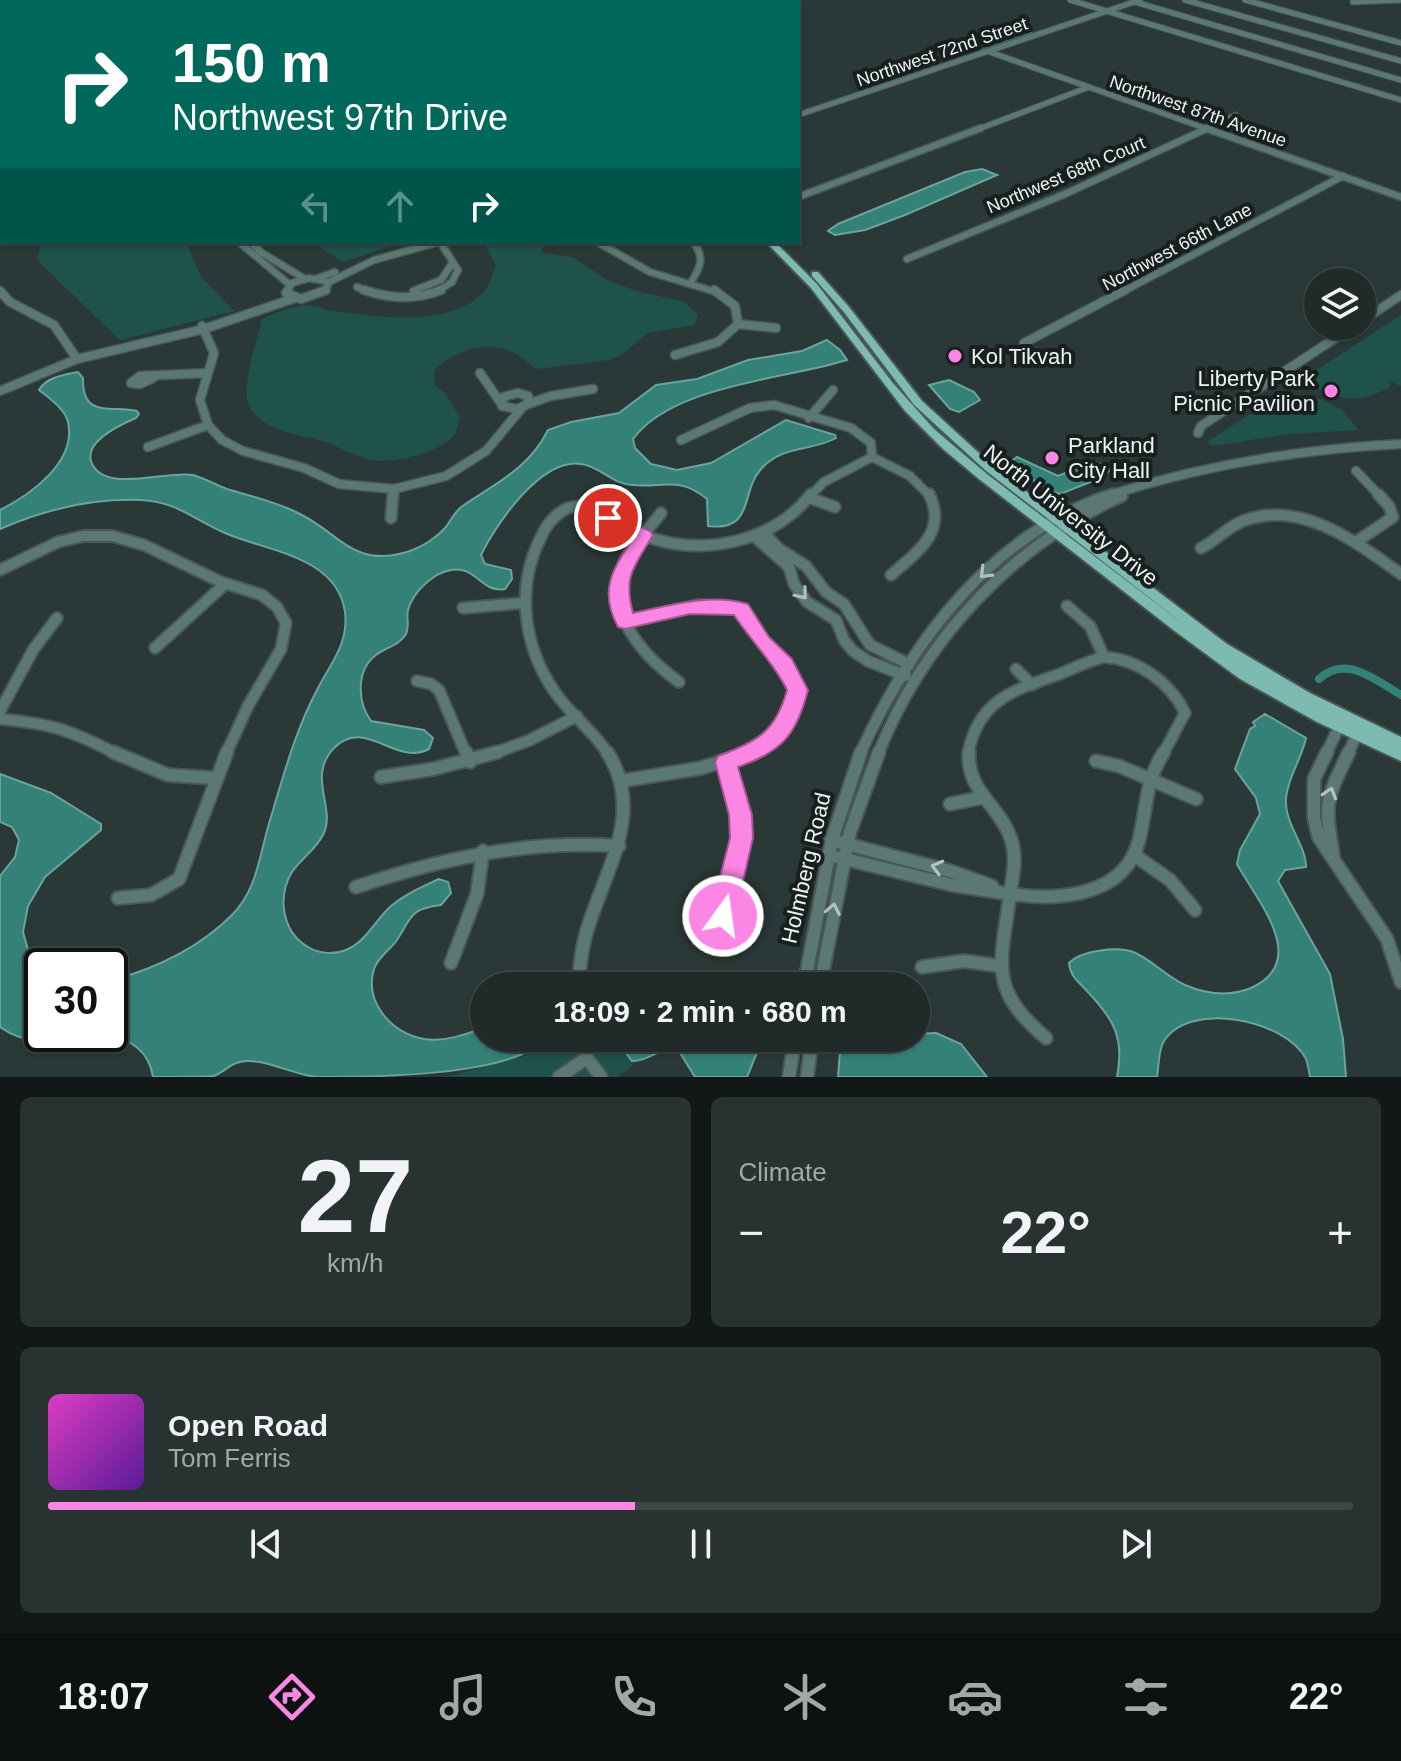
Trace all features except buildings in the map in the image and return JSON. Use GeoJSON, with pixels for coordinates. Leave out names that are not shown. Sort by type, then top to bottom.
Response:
{"type":"FeatureCollection","features":[{"type":"Feature","properties":{"kind":"main road","name":"North University Drive"},"geometry":{"type":"LineString","coordinates":[[783,247],[833,307],[892,388],[929,430],[1055,525],[1207,648],[1265,687],[1341,722],[1401,755]]}},
{"type":"Feature","properties":{"kind":"main road","name":"North University Drive"},"geometry":{"type":"LineString","coordinates":[[1358,731],[1401,743]]}},
{"type":"Feature","properties":{"kind":"street"},"geometry":{"type":"LineString","coordinates":[[267,0],[274,0]]}},
{"type":"Feature","properties":{"kind":"street"},"geometry":{"type":"LineString","coordinates":[[1070,0],[1401,100]]}},
{"type":"Feature","properties":{"kind":"street"},"geometry":{"type":"LineString","coordinates":[[1185,0],[1401,61]]}},
{"type":"Feature","properties":{"kind":"street"},"geometry":{"type":"LineString","coordinates":[[1245,0],[1401,43]]}},
{"type":"Feature","properties":{"kind":"street"},"geometry":{"type":"LineString","coordinates":[[1353,2],[1400,0]]}},
{"type":"Feature","properties":{"kind":"street"},"geometry":{"type":"LineString","coordinates":[[1137,1],[1401,80]]}},
{"type":"Feature","properties":{"kind":"street","name":"Northwest 72nd Street"},"geometry":{"type":"LineString","coordinates":[[800,114],[1137,1]]}},
{"type":"Feature","properties":{"kind":"street","name":"Northwest 87th Avenue"},"geometry":{"type":"LineString","coordinates":[[987,51],[1401,197]]}},
{"type":"Feature","properties":{"kind":"street"},"geometry":{"type":"LineString","coordinates":[[800,196],[1089,87]]}},
{"type":"Feature","properties":{"kind":"street","name":"Northwest 68th Court"},"geometry":{"type":"LineString","coordinates":[[907,259],[1065,194],[1236,115]]}},
{"type":"Feature","properties":{"kind":"street","name":"Northwest 66th Lane"},"geometry":{"type":"LineString","coordinates":[[1024,343],[1343,176]]}},
{"type":"Feature","properties":{"kind":"street"},"geometry":{"type":"LineString","coordinates":[[241,244],[295,298]]}},
{"type":"Feature","properties":{"kind":"street"},"geometry":{"type":"LineString","coordinates":[[252,244],[272,260],[305,279]]}},
{"type":"Feature","properties":{"kind":"street"},"geometry":{"type":"LineString","coordinates":[[203,328],[257,308],[305,279],[318,278],[370,257],[414,244]]}},
{"type":"Feature","properties":{"kind":"street"},"geometry":{"type":"LineString","coordinates":[[327,283],[374,260],[432,244]]}},
{"type":"Feature","properties":{"kind":"street"},"geometry":{"type":"LineString","coordinates":[[357,287],[385,294],[416,296],[441,290],[455,278],[458,270],[440,244]]}},
{"type":"Feature","properties":{"kind":"street"},"geometry":{"type":"LineString","coordinates":[[601,244],[650,272],[711,288],[731,301],[737,312],[738,324],[730,334],[716,344],[675,355]]}},
{"type":"Feature","properties":{"kind":"street"},"geometry":{"type":"LineString","coordinates":[[691,282],[703,264],[703,257],[694,244]]}},
{"type":"Feature","properties":{"kind":"street"},"geometry":{"type":"LineString","coordinates":[[318,278],[327,283]]}},
{"type":"Feature","properties":{"kind":"street"},"geometry":{"type":"LineString","coordinates":[[0,389],[76,358],[203,328],[295,298],[319,295],[326,290],[327,283]]}},
{"type":"Feature","properties":{"kind":"street"},"geometry":{"type":"LineString","coordinates":[[1376,312],[1401,295]]}},
{"type":"Feature","properties":{"kind":"street"},"geometry":{"type":"LineString","coordinates":[[1,296],[54,325],[76,358]]}},
{"type":"Feature","properties":{"kind":"street"},"geometry":{"type":"LineString","coordinates":[[738,324],[776,328]]}},
{"type":"Feature","properties":{"kind":"street"},"geometry":{"type":"LineString","coordinates":[[203,328],[214,353],[200,400],[208,425],[222,440],[256,456],[304,468],[339,484],[394,489],[430,482],[462,469],[486,451],[530,398],[521,393],[505,395],[501,404],[502,430]]}},
{"type":"Feature","properties":{"kind":"street"},"geometry":{"type":"LineString","coordinates":[[1198,433],[1201,426],[1333,340]]}},
{"type":"Feature","properties":{"kind":"street"},"geometry":{"type":"LineString","coordinates":[[153,378],[207,373]]}},
{"type":"Feature","properties":{"kind":"street"},"geometry":{"type":"LineString","coordinates":[[480,373],[501,404]]}},
{"type":"Feature","properties":{"kind":"street"},"geometry":{"type":"LineString","coordinates":[[489,383],[521,393],[551,396]]}},
{"type":"Feature","properties":{"kind":"street"},"geometry":{"type":"LineString","coordinates":[[501,404],[525,406],[551,396],[593,389]]}},
{"type":"Feature","properties":{"kind":"street"},"geometry":{"type":"LineString","coordinates":[[809,418],[833,390]]}},
{"type":"Feature","properties":{"kind":"street"},"geometry":{"type":"LineString","coordinates":[[681,440],[704,433],[730,417],[768,405],[784,407],[809,418],[860,432],[871,443],[872,457]]}},
{"type":"Feature","properties":{"kind":"street"},"geometry":{"type":"LineString","coordinates":[[148,447],[208,425]]}},
{"type":"Feature","properties":{"kind":"street","name":"Holmberg Road"},"geometry":{"type":"LineString","coordinates":[[807,972],[831,840],[862,750],[904,668],[944,616],[990,568],[1055,525],[1107,496],[1221,463],[1289,451],[1401,444]]}},
{"type":"Feature","properties":{"kind":"street"},"geometry":{"type":"LineString","coordinates":[[581,972],[591,916],[613,867],[624,823],[621,781],[596,736],[560,698],[532,651],[524,603],[525,583],[537,543],[557,514],[575,506],[598,510],[621,527],[680,544],[699,545],[758,534],[788,519],[823,483],[857,468],[872,457]]}},
{"type":"Feature","properties":{"kind":"street"},"geometry":{"type":"LineString","coordinates":[[872,457],[901,468],[921,483],[936,512],[930,538],[891,575]]}},
{"type":"Feature","properties":{"kind":"street"},"geometry":{"type":"LineString","coordinates":[[1356,471],[1389,506],[1393,517],[1356,542]]}},
{"type":"Feature","properties":{"kind":"street"},"geometry":{"type":"LineString","coordinates":[[391,518],[394,489]]}},
{"type":"Feature","properties":{"kind":"street"},"geometry":{"type":"LineString","coordinates":[[810,498],[835,507]]}},
{"type":"Feature","properties":{"kind":"street"},"geometry":{"type":"LineString","coordinates":[[661,513],[620,573],[617,590],[625,622],[647,656],[679,682]]}},
{"type":"Feature","properties":{"kind":"street"},"geometry":{"type":"LineString","coordinates":[[1201,548],[1216,542],[1237,524],[1268,516],[1319,523],[1356,542],[1401,574]]}},
{"type":"Feature","properties":{"kind":"street","name":"Holmberg Road"},"geometry":{"type":"LineString","coordinates":[[823,972],[847,843],[890,720],[917,674],[956,622],[1001,574],[1055,525]]}},
{"type":"Feature","properties":{"kind":"street"},"geometry":{"type":"LineString","coordinates":[[758,534],[789,567],[794,584],[807,602],[836,620],[844,640],[853,651],[917,674]]}},
{"type":"Feature","properties":{"kind":"street"},"geometry":{"type":"LineString","coordinates":[[758,534],[806,566],[826,592],[844,604],[870,645],[904,668]]}},
{"type":"Feature","properties":{"kind":"street"},"geometry":{"type":"LineString","coordinates":[[0,570],[52,543],[85,536],[129,539],[225,584],[269,599],[278,607],[287,627],[278,655],[244,713],[214,778],[179,879],[167,891],[152,897],[118,898]]}},
{"type":"Feature","properties":{"kind":"street"},"geometry":{"type":"LineString","coordinates":[[155,648],[225,584]]}},
{"type":"Feature","properties":{"kind":"street"},"geometry":{"type":"LineString","coordinates":[[463,608],[524,603]]}},
{"type":"Feature","properties":{"kind":"street"},"geometry":{"type":"LineString","coordinates":[[1067,606],[1090,626],[1104,657]]}},
{"type":"Feature","properties":{"kind":"street"},"geometry":{"type":"LineString","coordinates":[[621,781],[726,762],[748,755],[780,733],[790,720],[798,690],[785,664],[762,642],[741,609],[690,607],[625,622]]}},
{"type":"Feature","properties":{"kind":"street"},"geometry":{"type":"LineString","coordinates":[[0,711],[33,650],[57,618]]}},
{"type":"Feature","properties":{"kind":"street"},"geometry":{"type":"LineString","coordinates":[[828,855],[950,883],[1010,893],[1056,897],[1097,890],[1112,880],[1134,855],[1149,779],[1166,745],[1183,723],[1185,713],[1182,704],[1141,667],[1104,657],[1032,685],[995,704],[982,715],[972,733],[970,768],[980,798],[1010,836],[1014,850],[1010,893],[1000,966],[1000,979],[1012,1006],[1046,1038]]}},
{"type":"Feature","properties":{"kind":"street"},"geometry":{"type":"LineString","coordinates":[[1016,669],[1032,685]]}},
{"type":"Feature","properties":{"kind":"street"},"geometry":{"type":"LineString","coordinates":[[417,681],[431,684],[439,690],[470,762]]}},
{"type":"Feature","properties":{"kind":"street"},"geometry":{"type":"LineString","coordinates":[[381,777],[470,762],[518,747],[577,716]]}},
{"type":"Feature","properties":{"kind":"street"},"geometry":{"type":"LineString","coordinates":[[0,719],[46,723],[69,730],[146,768],[168,775],[214,778]]}},
{"type":"Feature","properties":{"kind":"street"},"geometry":{"type":"LineString","coordinates":[[1341,722],[1318,769],[1312,792],[1314,818],[1319,838],[1336,865],[1394,940],[1401,982]]}},
{"type":"Feature","properties":{"kind":"street"},"geometry":{"type":"LineString","coordinates":[[1336,865],[1329,837],[1327,799],[1358,731]]}},
{"type":"Feature","properties":{"kind":"street"},"geometry":{"type":"LineString","coordinates":[[1096,761],[1196,799]]}},
{"type":"Feature","properties":{"kind":"street"},"geometry":{"type":"LineString","coordinates":[[712,931],[723,916],[742,838],[740,815],[726,762]]}},
{"type":"Feature","properties":{"kind":"street"},"geometry":{"type":"LineString","coordinates":[[950,804],[980,798]]}},
{"type":"Feature","properties":{"kind":"street"},"geometry":{"type":"LineString","coordinates":[[831,840],[950,871],[1010,893]]}},
{"type":"Feature","properties":{"kind":"street"},"geometry":{"type":"LineString","coordinates":[[356,887],[413,867],[483,851],[553,843],[619,846]]}},
{"type":"Feature","properties":{"kind":"street"},"geometry":{"type":"LineString","coordinates":[[451,963],[469,921],[483,871],[483,851]]}},
{"type":"Feature","properties":{"kind":"street"},"geometry":{"type":"LineString","coordinates":[[1134,855],[1170,880],[1195,910]]}},
{"type":"Feature","properties":{"kind":"street"},"geometry":{"type":"LineString","coordinates":[[922,967],[964,961],[1000,966]]}},
{"type":"Feature","properties":{"kind":"street"},"geometry":{"type":"LineString","coordinates":[[586,1052],[601,1077]]}},
{"type":"Feature","properties":{"kind":"street"},"geometry":{"type":"LineString","coordinates":[[789,1077],[793,1052]]}},
{"type":"Feature","properties":{"kind":"street"},"geometry":{"type":"LineString","coordinates":[[807,1077],[810,1052]]}},
{"type":"Feature","properties":{"kind":"street"},"geometry":{"type":"LineString","coordinates":[[559,1077],[587,1058]]}},
{"type":"Feature","properties":{"kind":"shaded area"},"geometry":{"type":"Polygon","coordinates":[[[982,169],[997,175],[865,230],[835,235],[828,231],[838,224],[965,172],[982,169]]]}},
{"type":"Feature","properties":{"kind":"shaded area"},"geometry":{"type":"Polygon","coordinates":[[[42,244],[187,244],[201,277],[234,311],[120,340],[37,257],[42,244]]]}},
{"type":"Feature","properties":{"kind":"shaded area"},"geometry":{"type":"Polygon","coordinates":[[[315,244],[396,244],[343,262],[315,244]]]}},
{"type":"Feature","properties":{"kind":"shaded area"},"geometry":{"type":"Polygon","coordinates":[[[485,244],[544,244],[541,252],[574,258],[607,280],[636,291],[685,302],[698,316],[694,325],[648,333],[621,355],[609,360],[537,369],[513,352],[499,348],[479,348],[459,353],[434,371],[435,385],[446,394],[460,418],[456,431],[437,448],[413,456],[388,460],[362,458],[328,443],[280,430],[253,412],[248,403],[247,385],[262,319],[303,306],[385,317],[449,312],[467,305],[482,294],[496,266],[485,244]]]}},
{"type":"Feature","properties":{"kind":"shaded area"},"geometry":{"type":"Polygon","coordinates":[[[1401,315],[1401,386],[1389,381],[1391,387],[1377,393],[1345,398],[1300,381],[1363,340],[1376,340],[1376,331],[1401,315]]]}},
{"type":"Feature","properties":{"kind":"shaded area"},"geometry":{"type":"Polygon","coordinates":[[[827,340],[847,360],[702,395],[651,421],[633,439],[635,448],[651,464],[677,470],[711,463],[786,420],[835,435],[836,438],[788,452],[770,461],[755,478],[740,517],[723,526],[708,526],[707,499],[679,485],[625,484],[581,464],[566,465],[551,471],[509,511],[481,555],[485,564],[511,570],[512,579],[505,589],[490,587],[460,570],[437,575],[419,590],[411,603],[403,638],[376,655],[365,669],[361,696],[371,721],[424,730],[433,738],[429,749],[417,753],[405,752],[357,737],[334,748],[326,759],[322,770],[327,814],[323,835],[292,872],[285,892],[285,913],[292,932],[317,951],[343,951],[361,940],[402,898],[439,879],[448,882],[451,893],[441,905],[413,915],[376,965],[372,981],[377,1004],[391,1023],[412,1036],[439,1040],[470,1033],[470,1052],[526,1052],[504,1061],[473,1067],[403,1075],[317,1077],[246,1061],[214,1076],[153,1077],[143,1053],[128,1042],[128,975],[159,964],[205,938],[232,915],[246,896],[256,874],[295,740],[341,644],[345,612],[339,593],[329,579],[314,567],[279,551],[225,533],[185,512],[154,501],[87,503],[34,516],[0,529],[0,510],[37,486],[49,475],[65,451],[69,437],[68,422],[56,404],[39,390],[42,386],[56,377],[78,372],[83,378],[87,400],[93,405],[137,411],[139,414],[136,418],[106,434],[94,447],[91,461],[97,471],[108,477],[136,479],[193,475],[296,512],[360,552],[391,556],[429,542],[461,507],[501,481],[532,455],[548,430],[571,422],[619,413],[656,385],[697,379],[748,360],[802,351],[827,340]]]}},
{"type":"Feature","properties":{"kind":"shaded area"},"geometry":{"type":"Polygon","coordinates":[[[949,380],[974,392],[980,400],[959,412],[950,409],[929,385],[949,380]]]}},
{"type":"Feature","properties":{"kind":"shaded area"},"geometry":{"type":"Polygon","coordinates":[[[1275,398],[1301,410],[1318,398],[1341,409],[1359,430],[1288,434],[1213,446],[1207,442],[1275,398]]]}},
{"type":"Feature","properties":{"kind":"shaded area"},"geometry":{"type":"Polygon","coordinates":[[[1017,457],[1058,476],[1094,462],[1108,466],[1109,471],[1101,478],[1060,494],[1028,476],[1013,460],[1017,457]]]}},
{"type":"Feature","properties":{"kind":"shaded area"},"geometry":{"type":"Polygon","coordinates":[[[1265,714],[1306,738],[1289,784],[1286,808],[1306,867],[1285,870],[1278,881],[1330,974],[1343,1039],[1346,1077],[1310,1077],[1306,1059],[1295,1045],[1279,1034],[1259,1025],[1215,1018],[1194,1021],[1177,1028],[1164,1041],[1157,1077],[1117,1077],[1119,1050],[1115,1029],[1073,975],[1069,963],[1074,959],[1099,951],[1126,950],[1185,985],[1218,993],[1251,988],[1268,976],[1277,962],[1274,930],[1237,864],[1240,850],[1260,814],[1256,798],[1235,769],[1250,729],[1255,726],[1253,722],[1265,714]]]}},
{"type":"Feature","properties":{"kind":"shaded area"},"geometry":{"type":"Polygon","coordinates":[[[0,774],[51,793],[101,824],[101,830],[45,877],[28,906],[23,932],[28,948],[24,948],[24,1038],[0,1027],[0,876],[15,857],[19,840],[12,827],[0,822],[0,774]]]}},
{"type":"Feature","properties":{"kind":"shaded area"},"geometry":{"type":"Polygon","coordinates":[[[930,1033],[961,1044],[987,1077],[838,1077],[840,1052],[930,1052],[930,1033]]]}},
{"type":"Feature","properties":{"kind":"shaded area"},"geometry":{"type":"Polygon","coordinates":[[[530,1052],[625,1052],[634,1064],[618,1077],[446,1077],[525,1056],[530,1052]]]}},
{"type":"Feature","properties":{"kind":"shaded area"},"geometry":{"type":"Polygon","coordinates":[[[625,1052],[660,1052],[643,1059],[632,1061],[625,1052]]]}},
{"type":"Feature","properties":{"kind":"shaded area"},"geometry":{"type":"Polygon","coordinates":[[[679,1052],[757,1052],[747,1077],[695,1077],[679,1052]]]}},
{"type":"Feature","properties":{"kind":"waterway"},"geometry":{"type":"LineString","coordinates":[[982,51],[1031,34]]}},
{"type":"Feature","properties":{"kind":"waterway"},"geometry":{"type":"LineString","coordinates":[[1319,679],[1329,672],[1350,669],[1371,677],[1401,695]]}},
{"type":"Feature","properties":{"kind":"place","name":"Kol Tikvah"},"geometry":{"type":"Point","coordinates":[955,356]}},
{"type":"Feature","properties":{"kind":"place","name":"Liberty Park Picnic Pavilion"},"geometry":{"type":"Point","coordinates":[1331,391]}},
{"type":"Feature","properties":{"kind":"place","name":"Parkland City Hall"},"geometry":{"type":"Point","coordinates":[1052,458]}},
{"type":"Feature","properties":{"kind":"route"},"geometry":{"type":"LineString","coordinates":[[608,518],[621,527],[644,535],[620,573],[617,590],[625,622],[690,607],[732,606],[741,609],[762,642],[785,664],[798,690],[790,720],[780,733],[748,755],[726,762],[740,815],[742,838],[723,916]]}}]}
